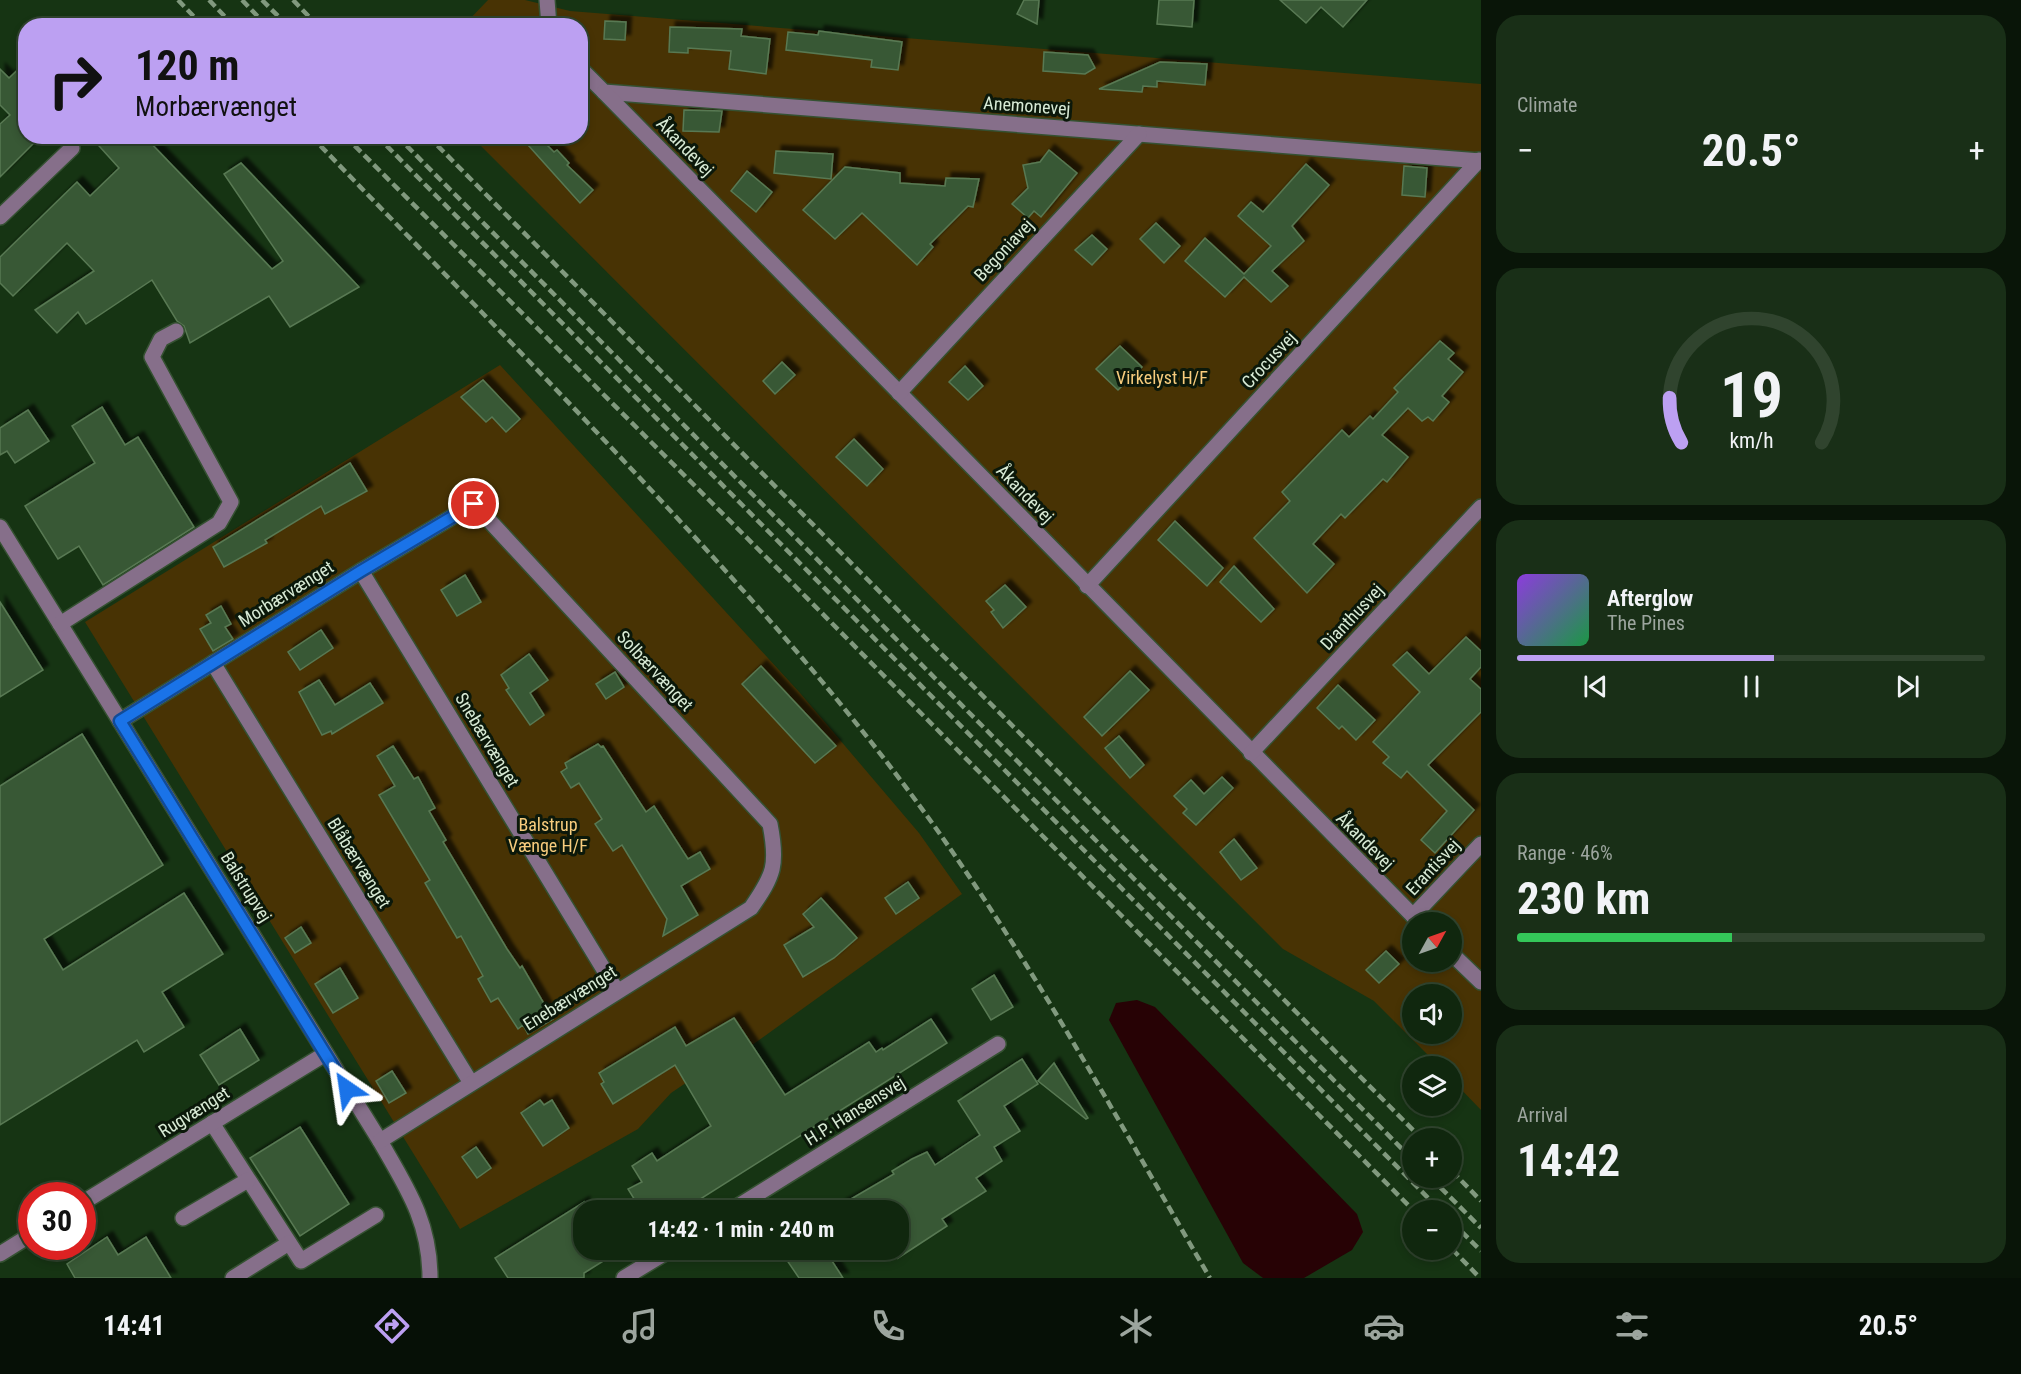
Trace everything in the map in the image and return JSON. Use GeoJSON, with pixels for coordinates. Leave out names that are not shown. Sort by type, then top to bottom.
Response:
{"type":"FeatureCollection","features":[{"type":"Feature","properties":{"kind":"street"},"geometry":{"type":"LineString","coordinates":[[547,0],[548,18]]}},
{"type":"Feature","properties":{"kind":"street"},"geometry":{"type":"LineString","coordinates":[[588,76],[604,92]]}},
{"type":"Feature","properties":{"kind":"street","name":"Anemonevej"},"geometry":{"type":"LineString","coordinates":[[604,92],[1480,161]]}},
{"type":"Feature","properties":{"kind":"street","name":"Åkandevej"},"geometry":{"type":"LineString","coordinates":[[604,92],[1409,912]]}},
{"type":"Feature","properties":{"kind":"street","name":"Begoniavej"},"geometry":{"type":"LineString","coordinates":[[899,393],[1139,134]]}},
{"type":"Feature","properties":{"kind":"street"},"geometry":{"type":"LineString","coordinates":[[0,217],[72,148]]}},
{"type":"Feature","properties":{"kind":"street","name":"Crocusvej"},"geometry":{"type":"LineString","coordinates":[[1088,586],[1480,161]]}},
{"type":"Feature","properties":{"kind":"street"},"geometry":{"type":"LineString","coordinates":[[60,624],[219,523],[231,502],[152,357],[160,339],[176,331]]}},
{"type":"Feature","properties":{"kind":"street","name":"Morbærvænget"},"geometry":{"type":"LineString","coordinates":[[120,721],[361,571],[474,504]]}},
{"type":"Feature","properties":{"kind":"street","name":"Solbærvænget"},"geometry":{"type":"LineString","coordinates":[[474,504],[770,824],[775,850],[771,879]]}},
{"type":"Feature","properties":{"kind":"street","name":"Dianthusvej"},"geometry":{"type":"LineString","coordinates":[[1251,753],[1481,507]]}},
{"type":"Feature","properties":{"kind":"street","name":"Balstrupvej"},"geometry":{"type":"LineString","coordinates":[[0,527],[418,1206],[430,1257],[430,1278]]}},
{"type":"Feature","properties":{"kind":"street","name":"Snebærvænget"},"geometry":{"type":"LineString","coordinates":[[361,571],[617,991]]}},
{"type":"Feature","properties":{"kind":"street","name":"Blåbærvænget"},"geometry":{"type":"LineString","coordinates":[[213,663],[471,1083]]}},
{"type":"Feature","properties":{"kind":"street","name":"Erantisvej"},"geometry":{"type":"LineString","coordinates":[[1422,912],[1481,844]]}},
{"type":"Feature","properties":{"kind":"street","name":"Enebærvænget"},"geometry":{"type":"LineString","coordinates":[[380,1141],[751,908],[771,879]]}},
{"type":"Feature","properties":{"kind":"street"},"geometry":{"type":"LineString","coordinates":[[1462,964],[1481,982]]}},
{"type":"Feature","properties":{"kind":"street","name":"H.P. Hansensvej"},"geometry":{"type":"LineString","coordinates":[[748,1200],[998,1044]]}},
{"type":"Feature","properties":{"kind":"street","name":"Rugvænget"},"geometry":{"type":"LineString","coordinates":[[96,1194],[326,1054]]}},
{"type":"Feature","properties":{"kind":"street"},"geometry":{"type":"LineString","coordinates":[[212,1123],[301,1261],[376,1215]]}},
{"type":"Feature","properties":{"kind":"street"},"geometry":{"type":"LineString","coordinates":[[183,1218],[248,1180]]}},
{"type":"Feature","properties":{"kind":"street"},"geometry":{"type":"LineString","coordinates":[[0,1254],[18,1243]]}},
{"type":"Feature","properties":{"kind":"street"},"geometry":{"type":"LineString","coordinates":[[233,1278],[289,1243]]}},
{"type":"Feature","properties":{"kind":"street"},"geometry":{"type":"LineString","coordinates":[[624,1278],[654,1260]]}},
{"type":"Feature","properties":{"kind":"green space","name":"Virkelyst H/F"},"geometry":{"type":"Polygon","coordinates":[[[488,0],[525,0],[570,11],[1481,84],[1481,1110],[1462,1090],[1462,1056],[1429,1056],[1417,1044],[1462,1044],[1462,984],[1402,984],[1402,1029],[1374,1001],[1283,949],[479,144],[588,144],[588,18],[471,18],[488,0]]]}},
{"type":"Feature","properties":{"kind":"green space","name":"Balstrup Vænge H/F"},"geometry":{"type":"Polygon","coordinates":[[[500,365],[800,693],[919,833],[962,894],[730,1061],[705,1070],[671,1093],[638,1129],[460,1229],[85,622],[500,365]]]}},
{"type":"Feature","properties":{"kind":"shaded area"},"geometry":{"type":"Polygon","coordinates":[[[1137,1000],[1155,1007],[1357,1214],[1363,1232],[1352,1250],[1304,1278],[1263,1278],[1243,1263],[1109,1020],[1116,1003],[1137,1000]]]}},
{"type":"Feature","properties":{"kind":"building"},"geometry":{"type":"Polygon","coordinates":[[[1024,0],[1039,0],[1037,24],[1017,14],[1024,0]]]}},
{"type":"Feature","properties":{"kind":"building"},"geometry":{"type":"Polygon","coordinates":[[[1159,0],[1194,0],[1192,27],[1157,24],[1159,0]]]}},
{"type":"Feature","properties":{"kind":"building"},"geometry":{"type":"Polygon","coordinates":[[[1280,0],[1367,0],[1343,27],[1321,7],[1306,23],[1280,0]]]}},
{"type":"Feature","properties":{"kind":"building"},"geometry":{"type":"Polygon","coordinates":[[[605,21],[626,22],[625,40],[604,39],[605,21]]]}},
{"type":"Feature","properties":{"kind":"building"},"geometry":{"type":"Polygon","coordinates":[[[670,27],[742,29],[741,36],[770,39],[766,74],[729,69],[731,51],[688,48],[688,53],[669,52],[670,27]]]}},
{"type":"Feature","properties":{"kind":"building"},"geometry":{"type":"Polygon","coordinates":[[[819,31],[902,42],[898,70],[871,67],[872,60],[786,50],[788,32],[818,35],[819,31]]]}},
{"type":"Feature","properties":{"kind":"building"},"geometry":{"type":"Polygon","coordinates":[[[1044,52],[1088,55],[1095,68],[1085,74],[1043,71],[1044,52]]]}},
{"type":"Feature","properties":{"kind":"building"},"geometry":{"type":"Polygon","coordinates":[[[1160,62],[1207,64],[1205,85],[1157,81],[1157,87],[1143,86],[1142,92],[1099,89],[1160,62]]]}},
{"type":"Feature","properties":{"kind":"building"},"geometry":{"type":"Polygon","coordinates":[[[0,69],[9,78],[18,70],[18,144],[33,144],[0,177],[0,124],[10,115],[0,105],[0,69]]]}},
{"type":"Feature","properties":{"kind":"building"},"geometry":{"type":"Polygon","coordinates":[[[684,110],[722,111],[719,132],[683,131],[684,110]]]}},
{"type":"Feature","properties":{"kind":"building"},"geometry":{"type":"Polygon","coordinates":[[[97,144],[152,144],[272,269],[283,261],[224,174],[241,163],[359,287],[290,327],[269,296],[190,343],[184,326],[177,321],[152,280],[86,324],[78,312],[57,333],[35,310],[94,271],[67,243],[13,296],[0,283],[0,257],[77,182],[90,196],[119,168],[97,144]]]}},
{"type":"Feature","properties":{"kind":"building"},"geometry":{"type":"Polygon","coordinates":[[[546,144],[554,152],[557,150],[569,163],[567,165],[593,190],[580,203],[528,145],[546,144]]]}},
{"type":"Feature","properties":{"kind":"building"},"geometry":{"type":"Polygon","coordinates":[[[1049,150],[1077,173],[1041,217],[1034,211],[1028,218],[1012,204],[1028,188],[1023,165],[1040,162],[1049,150]]]}},
{"type":"Feature","properties":{"kind":"building"},"geometry":{"type":"Polygon","coordinates":[[[776,151],[833,154],[831,179],[774,173],[776,151]]]}},
{"type":"Feature","properties":{"kind":"building"},"geometry":{"type":"Polygon","coordinates":[[[1306,164],[1329,185],[1292,226],[1304,241],[1272,271],[1288,286],[1271,302],[1244,277],[1225,297],[1185,261],[1205,238],[1244,274],[1271,246],[1238,216],[1251,202],[1263,212],[1306,164]]]}},
{"type":"Feature","properties":{"kind":"building"},"geometry":{"type":"Polygon","coordinates":[[[1404,166],[1427,168],[1425,197],[1402,195],[1404,166]]]}},
{"type":"Feature","properties":{"kind":"building"},"geometry":{"type":"Polygon","coordinates":[[[845,167],[900,173],[900,183],[945,186],[946,178],[979,179],[973,207],[968,206],[930,244],[933,247],[917,265],[862,213],[835,239],[803,210],[845,167]]]}},
{"type":"Feature","properties":{"kind":"building"},"geometry":{"type":"Polygon","coordinates":[[[747,171],[772,192],[756,212],[731,191],[747,171]]]}},
{"type":"Feature","properties":{"kind":"building"},"geometry":{"type":"Polygon","coordinates":[[[1156,223],[1180,246],[1164,263],[1140,239],[1156,223]]]}},
{"type":"Feature","properties":{"kind":"building"},"geometry":{"type":"Polygon","coordinates":[[[1092,235],[1107,249],[1092,265],[1075,250],[1092,235]]]}},
{"type":"Feature","properties":{"kind":"building"},"geometry":{"type":"Polygon","coordinates":[[[1440,341],[1454,353],[1448,359],[1463,372],[1442,396],[1449,402],[1433,421],[1428,417],[1422,421],[1408,408],[1382,435],[1408,457],[1387,482],[1383,479],[1345,518],[1341,514],[1313,544],[1334,564],[1307,593],[1254,538],[1290,501],[1282,492],[1342,430],[1349,437],[1370,416],[1373,419],[1398,392],[1394,388],[1440,341]]]}},
{"type":"Feature","properties":{"kind":"building"},"geometry":{"type":"Polygon","coordinates":[[[1120,346],[1142,367],[1118,390],[1096,369],[1120,346]]]}},
{"type":"Feature","properties":{"kind":"building"},"geometry":{"type":"Polygon","coordinates":[[[782,362],[795,375],[775,394],[763,381],[782,362]]]}},
{"type":"Feature","properties":{"kind":"building"},"geometry":{"type":"Polygon","coordinates":[[[965,366],[983,386],[968,400],[949,382],[965,366]]]}},
{"type":"Feature","properties":{"kind":"building"},"geometry":{"type":"Polygon","coordinates":[[[483,380],[520,419],[506,432],[492,417],[486,422],[461,397],[483,380]]]}},
{"type":"Feature","properties":{"kind":"building"},"geometry":{"type":"Polygon","coordinates":[[[102,407],[125,445],[138,437],[194,527],[103,585],[79,546],[58,559],[25,506],[95,463],[72,426],[102,407]]]}},
{"type":"Feature","properties":{"kind":"building"},"geometry":{"type":"Polygon","coordinates":[[[28,410],[49,441],[15,463],[7,451],[0,455],[0,428],[28,410]]]}},
{"type":"Feature","properties":{"kind":"building"},"geometry":{"type":"Polygon","coordinates":[[[854,439],[883,469],[867,486],[836,457],[854,439]]]}},
{"type":"Feature","properties":{"kind":"building"},"geometry":{"type":"Polygon","coordinates":[[[350,463],[367,491],[325,514],[321,506],[265,540],[267,543],[224,567],[213,547],[350,463]]]}},
{"type":"Feature","properties":{"kind":"building"},"geometry":{"type":"Polygon","coordinates":[[[1175,521],[1223,568],[1207,586],[1158,540],[1175,521]]]}},
{"type":"Feature","properties":{"kind":"building"},"geometry":{"type":"Polygon","coordinates":[[[1234,566],[1274,609],[1261,622],[1220,582],[1234,566]]]}},
{"type":"Feature","properties":{"kind":"building"},"geometry":{"type":"Polygon","coordinates":[[[465,575],[481,602],[457,616],[441,590],[465,575]]]}},
{"type":"Feature","properties":{"kind":"building"},"geometry":{"type":"Polygon","coordinates":[[[1005,585],[1026,607],[1003,628],[991,612],[994,610],[986,601],[1005,585]]]}},
{"type":"Feature","properties":{"kind":"building"},"geometry":{"type":"Polygon","coordinates":[[[0,602],[43,670],[0,697],[0,602]]]}},
{"type":"Feature","properties":{"kind":"building"},"geometry":{"type":"Polygon","coordinates":[[[221,606],[231,624],[225,627],[233,639],[213,651],[200,629],[211,623],[206,615],[221,606]]]}},
{"type":"Feature","properties":{"kind":"building"},"geometry":{"type":"Polygon","coordinates":[[[321,630],[333,648],[300,670],[288,652],[321,630]]]}},
{"type":"Feature","properties":{"kind":"building"},"geometry":{"type":"Polygon","coordinates":[[[1466,637],[1481,651],[1481,667],[1470,679],[1481,689],[1481,712],[1428,765],[1474,810],[1435,853],[1421,840],[1447,811],[1407,771],[1401,778],[1383,763],[1389,757],[1373,742],[1420,692],[1393,665],[1407,652],[1429,674],[1466,637]]]}},
{"type":"Feature","properties":{"kind":"building"},"geometry":{"type":"Polygon","coordinates":[[[529,654],[548,680],[530,693],[544,715],[530,725],[506,690],[509,688],[501,675],[529,654]]]}},
{"type":"Feature","properties":{"kind":"building"},"geometry":{"type":"Polygon","coordinates":[[[761,666],[836,746],[815,763],[742,684],[761,666]]]}},
{"type":"Feature","properties":{"kind":"building"},"geometry":{"type":"Polygon","coordinates":[[[1130,671],[1149,690],[1102,736],[1084,717],[1130,671]]]}},
{"type":"Feature","properties":{"kind":"building"},"geometry":{"type":"Polygon","coordinates":[[[615,672],[624,687],[606,699],[596,684],[615,672]]]}},
{"type":"Feature","properties":{"kind":"building"},"geometry":{"type":"Polygon","coordinates":[[[319,680],[335,705],[370,683],[383,703],[332,734],[331,731],[322,735],[299,692],[319,680]]]}},
{"type":"Feature","properties":{"kind":"building"},"geometry":{"type":"Polygon","coordinates":[[[1338,685],[1375,720],[1356,740],[1342,726],[1339,729],[1317,708],[1338,685]]]}},
{"type":"Feature","properties":{"kind":"building"},"geometry":{"type":"Polygon","coordinates":[[[82,734],[163,865],[44,939],[63,970],[184,893],[223,954],[162,992],[184,1027],[144,1052],[137,1040],[0,1125],[0,786],[82,734]]]}},
{"type":"Feature","properties":{"kind":"building"},"geometry":{"type":"Polygon","coordinates":[[[1119,736],[1144,765],[1130,778],[1105,748],[1119,736]]]}},
{"type":"Feature","properties":{"kind":"building"},"geometry":{"type":"Polygon","coordinates":[[[598,744],[603,746],[646,812],[654,806],[688,859],[700,852],[710,869],[681,886],[698,915],[663,936],[667,919],[622,845],[613,851],[595,824],[602,819],[579,783],[571,788],[561,772],[567,768],[565,763],[598,744]]]}},
{"type":"Feature","properties":{"kind":"building"},"geometry":{"type":"Polygon","coordinates":[[[393,746],[414,779],[418,777],[435,808],[429,811],[446,840],[443,842],[507,949],[520,968],[522,966],[553,1019],[528,1034],[523,1025],[518,1029],[498,998],[491,1002],[478,979],[483,976],[461,936],[457,938],[425,883],[430,880],[379,795],[395,786],[377,756],[393,746]]]}},
{"type":"Feature","properties":{"kind":"building"},"geometry":{"type":"Polygon","coordinates":[[[1222,777],[1233,788],[1196,825],[1183,813],[1187,809],[1174,796],[1191,780],[1204,794],[1222,777]]]}},
{"type":"Feature","properties":{"kind":"building"},"geometry":{"type":"Polygon","coordinates":[[[1234,839],[1257,868],[1241,880],[1220,852],[1234,839]]]}},
{"type":"Feature","properties":{"kind":"building"},"geometry":{"type":"Polygon","coordinates":[[[908,882],[919,898],[896,914],[885,898],[908,882]]]}},
{"type":"Feature","properties":{"kind":"building"},"geometry":{"type":"Polygon","coordinates":[[[821,898],[857,938],[834,958],[803,977],[784,945],[814,927],[803,914],[821,898]]]}},
{"type":"Feature","properties":{"kind":"building"},"geometry":{"type":"Polygon","coordinates":[[[301,927],[311,943],[295,953],[285,938],[301,927]]]}},
{"type":"Feature","properties":{"kind":"building"},"geometry":{"type":"Polygon","coordinates":[[[1386,951],[1399,964],[1379,983],[1366,970],[1386,951]]]}},
{"type":"Feature","properties":{"kind":"building"},"geometry":{"type":"Polygon","coordinates":[[[340,968],[358,998],[333,1013],[315,984],[340,968]]]}},
{"type":"Feature","properties":{"kind":"building"},"geometry":{"type":"Polygon","coordinates":[[[994,975],[1013,1007],[991,1020],[972,989],[994,975]]]}},
{"type":"Feature","properties":{"kind":"building"},"geometry":{"type":"Polygon","coordinates":[[[734,1018],[785,1095],[869,1042],[876,1052],[882,1048],[883,1050],[931,1019],[947,1043],[699,1200],[635,1200],[628,1189],[642,1182],[632,1166],[652,1153],[657,1161],[711,1126],[675,1065],[613,1104],[601,1084],[604,1082],[599,1073],[675,1027],[686,1046],[734,1018]]]}},
{"type":"Feature","properties":{"kind":"building"},"geometry":{"type":"Polygon","coordinates":[[[240,1029],[259,1060],[219,1085],[200,1055],[240,1029]]]}},
{"type":"Feature","properties":{"kind":"building"},"geometry":{"type":"Polygon","coordinates":[[[1022,1059],[1038,1084],[1004,1106],[1020,1131],[994,1147],[1002,1161],[976,1178],[986,1191],[942,1219],[947,1226],[909,1251],[909,1200],[849,1200],[894,1174],[892,1171],[912,1159],[927,1152],[935,1165],[980,1135],[958,1101],[1022,1059]]]}},
{"type":"Feature","properties":{"kind":"building"},"geometry":{"type":"Polygon","coordinates":[[[1054,1063],[1088,1118],[1086,1119],[1038,1081],[1054,1063]]]}},
{"type":"Feature","properties":{"kind":"building"},"geometry":{"type":"Polygon","coordinates":[[[392,1071],[406,1093],[389,1103],[376,1081],[392,1071]]]}},
{"type":"Feature","properties":{"kind":"building"},"geometry":{"type":"Polygon","coordinates":[[[540,1100],[544,1105],[552,1100],[569,1128],[543,1146],[521,1113],[540,1100]]]}},
{"type":"Feature","properties":{"kind":"building"},"geometry":{"type":"Polygon","coordinates":[[[300,1127],[349,1204],[300,1236],[250,1158],[300,1127]]]}},
{"type":"Feature","properties":{"kind":"building"},"geometry":{"type":"Polygon","coordinates":[[[476,1147],[491,1168],[477,1178],[462,1157],[476,1147]]]}},
{"type":"Feature","properties":{"kind":"building"},"geometry":{"type":"Polygon","coordinates":[[[573,1209],[573,1260],[605,1260],[584,1273],[584,1278],[508,1278],[495,1258],[573,1209]]]}},
{"type":"Feature","properties":{"kind":"building"},"geometry":{"type":"Polygon","coordinates":[[[107,1237],[118,1255],[146,1237],[171,1278],[75,1278],[67,1264],[73,1260],[96,1260],[96,1244],[107,1237]]]}},
{"type":"Feature","properties":{"kind":"building"},"geometry":{"type":"Polygon","coordinates":[[[787,1260],[831,1260],[843,1278],[799,1278],[787,1260]]]}},
{"type":"Feature","properties":{"kind":"railway"},"geometry":{"type":"LineString","coordinates":[[178,0],[195,18]]}},
{"type":"Feature","properties":{"kind":"railway"},"geometry":{"type":"LineString","coordinates":[[209,0],[226,18]]}},
{"type":"Feature","properties":{"kind":"railway"},"geometry":{"type":"LineString","coordinates":[[242,0],[259,18]]}},
{"type":"Feature","properties":{"kind":"railway"},"geometry":{"type":"LineString","coordinates":[[262,0],[280,18]]}},
{"type":"Feature","properties":{"kind":"railway"},"geometry":{"type":"LineString","coordinates":[[293,0],[310,18]]}},
{"type":"Feature","properties":{"kind":"railway"},"geometry":{"type":"LineString","coordinates":[[319,144],[568,401],[689,531],[799,654],[869,739],[935,827],[1008,937],[1210,1278]]}},
{"type":"Feature","properties":{"kind":"railway"},"geometry":{"type":"LineString","coordinates":[[353,144],[1403,1200]]}},
{"type":"Feature","properties":{"kind":"railway"},"geometry":{"type":"LineString","coordinates":[[385,144],[1430,1200]]}},
{"type":"Feature","properties":{"kind":"railway"},"geometry":{"type":"LineString","coordinates":[[405,144],[1402,1149]]}},
{"type":"Feature","properties":{"kind":"railway"},"geometry":{"type":"LineString","coordinates":[[436,144],[1411,1128]]}},
{"type":"Feature","properties":{"kind":"railway"},"geometry":{"type":"LineString","coordinates":[[1462,1181],[1481,1201]]}},
{"type":"Feature","properties":{"kind":"railway"},"geometry":{"type":"LineString","coordinates":[[1441,1188],[1481,1228]]}},
{"type":"Feature","properties":{"kind":"railway"},"geometry":{"type":"LineString","coordinates":[[1462,1232],[1481,1251]]}},
{"type":"Feature","properties":{"kind":"railway"},"geometry":{"type":"LineString","coordinates":[[1462,1259],[1480,1278]]}},
{"type":"Feature","properties":{"kind":"route"},"geometry":{"type":"LineString","coordinates":[[347,1089],[120,721],[361,571],[474,504]]}}]}
